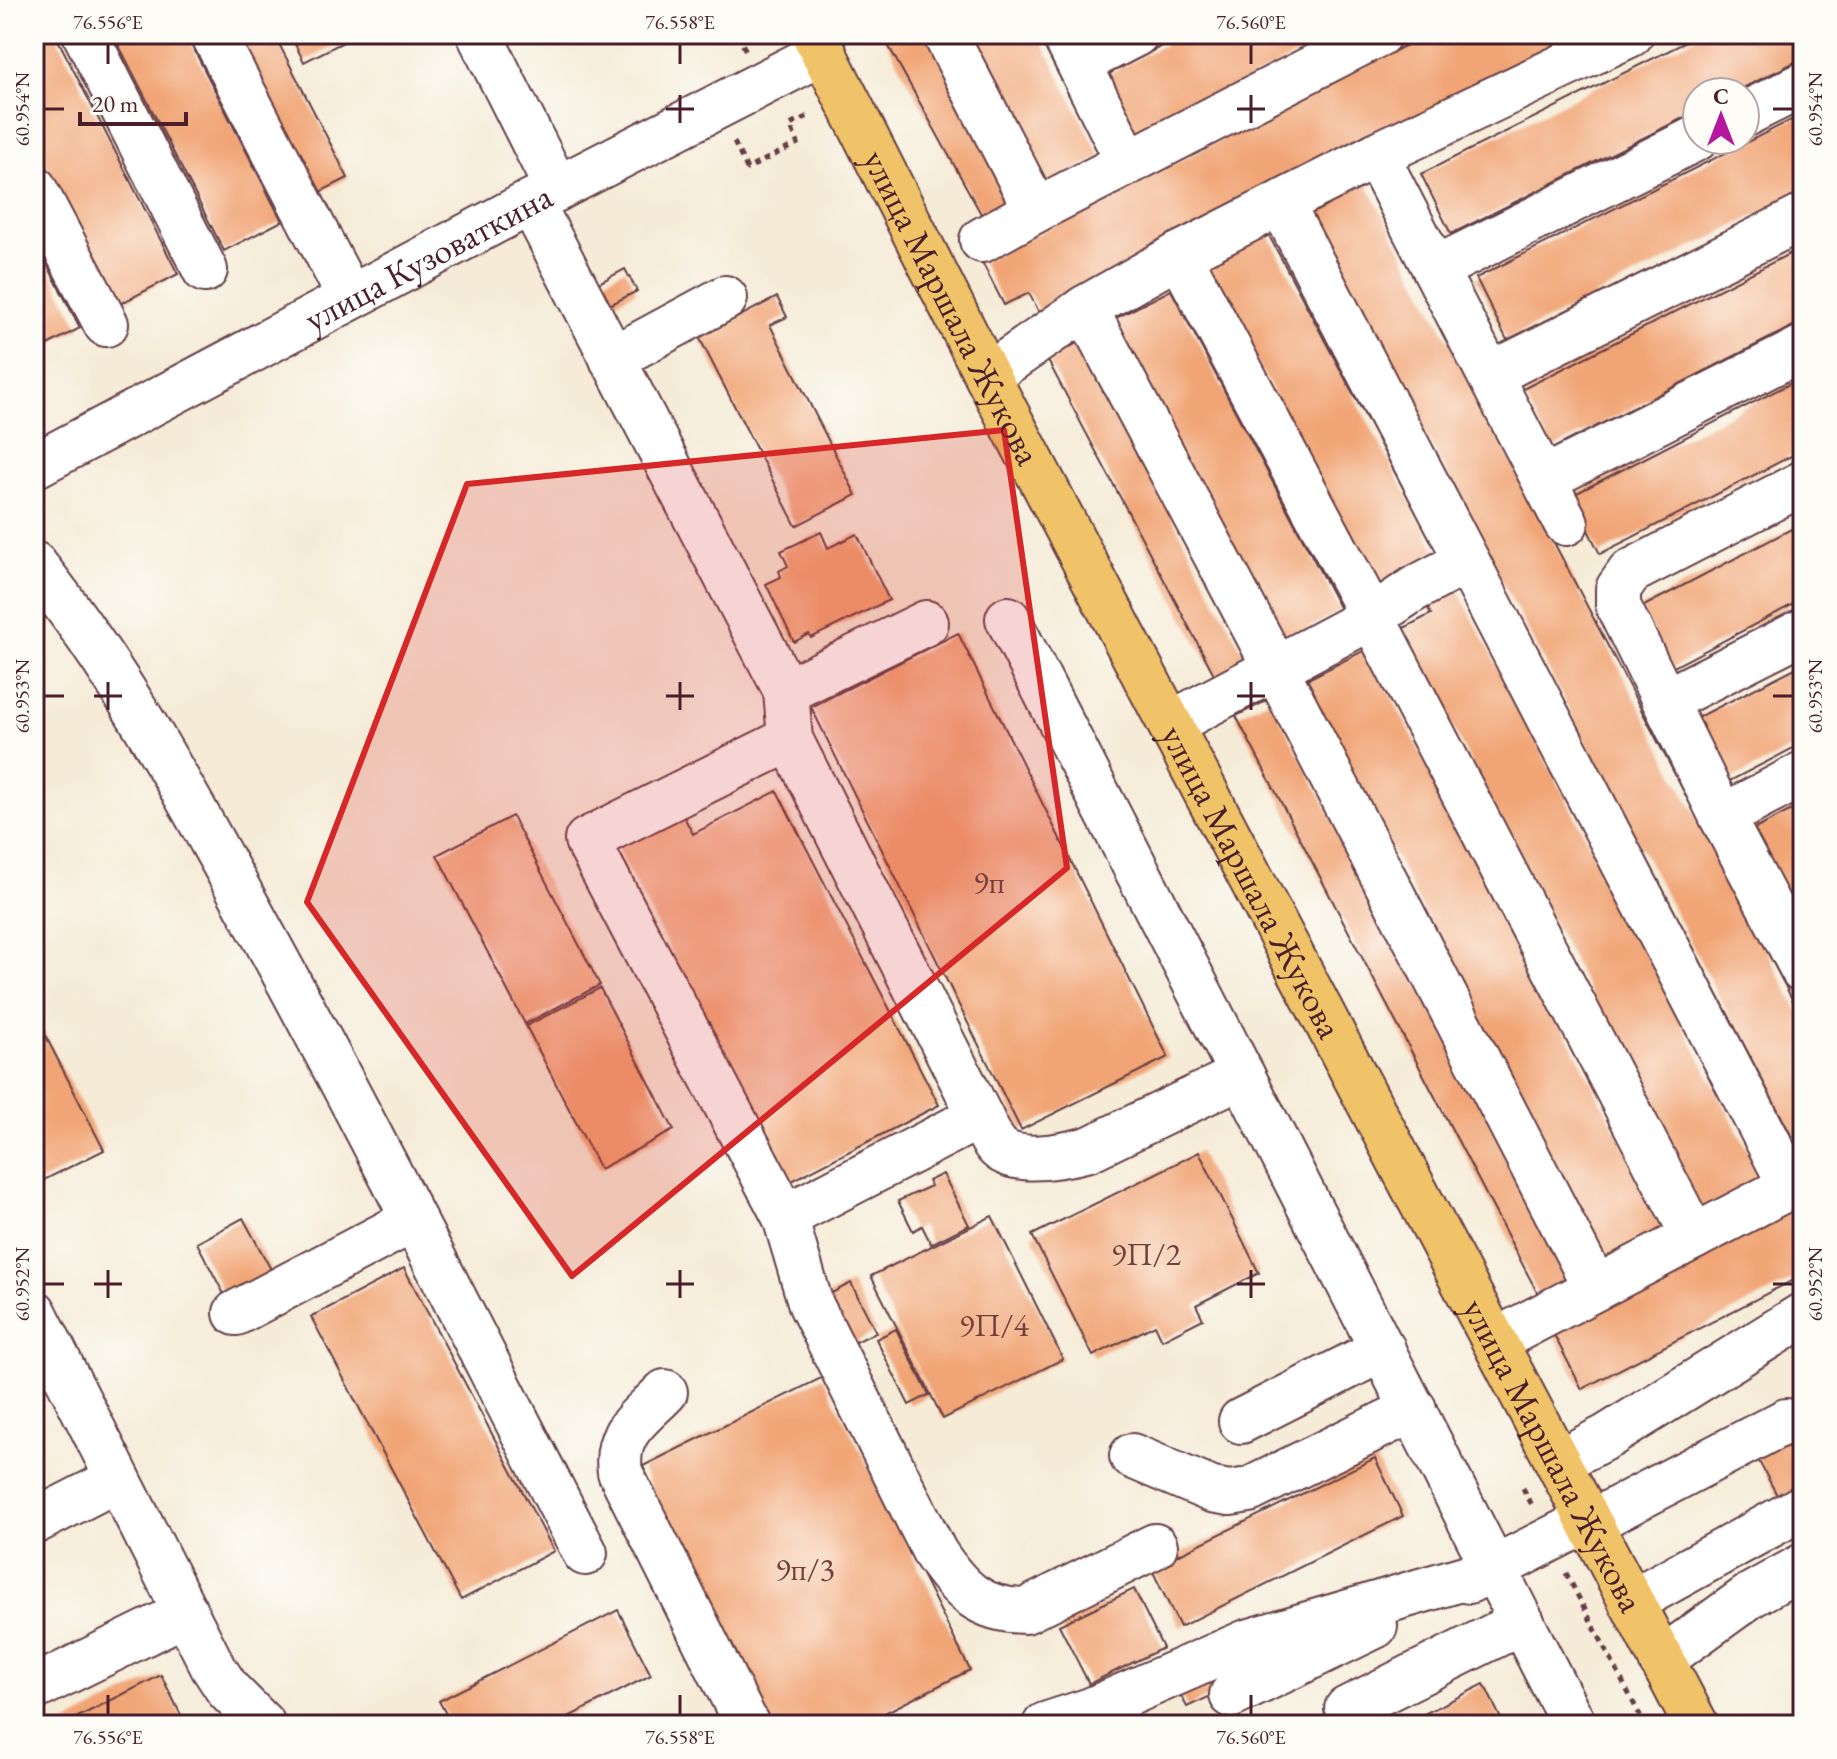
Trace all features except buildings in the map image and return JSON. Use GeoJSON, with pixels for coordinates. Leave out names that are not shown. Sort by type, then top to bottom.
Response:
{"type":"FeatureCollection","features":[{"type":"Feature","properties":{"kind":"main road","name":"улица Маршала Жукова"},"geometry":{"type":"LineString","coordinates":[[819,43],[987,376],[1696,1725]]}},
{"type":"Feature","properties":{"kind":"street"},"geometry":{"type":"LineString","coordinates":[[85,34],[205,270]]}},
{"type":"Feature","properties":{"kind":"street"},"geometry":{"type":"LineString","coordinates":[[213,34],[350,298]]}},
{"type":"Feature","properties":{"kind":"street"},"geometry":{"type":"LineString","coordinates":[[479,34],[612,359],[786,691],[790,739],[996,1146],[1008,1156],[1023,1158],[1089,1149],[1242,1075]]}},
{"type":"Feature","properties":{"kind":"street"},"geometry":{"type":"LineString","coordinates":[[945,34],[1036,210]]}},
{"type":"Feature","properties":{"kind":"street"},"geometry":{"type":"LineString","coordinates":[[1128,162],[1072,49],[1136,34]]}},
{"type":"Feature","properties":{"kind":"street"},"geometry":{"type":"LineString","coordinates":[[982,240],[1379,34]]}},
{"type":"Feature","properties":{"kind":"street"},"geometry":{"type":"LineString","coordinates":[[987,376],[1085,308],[1179,255],[1376,155],[1631,34]]}},
{"type":"Feature","properties":{"kind":"street","name":"улица Кузоваткина"},"geometry":{"type":"LineString","coordinates":[[34,466],[544,195],[819,43]]}},
{"type":"Feature","properties":{"kind":"street"},"geometry":{"type":"LineString","coordinates":[[1761,106],[1803,85]]}},
{"type":"Feature","properties":{"kind":"street"},"geometry":{"type":"LineString","coordinates":[[1435,269],[1681,146]]}},
{"type":"Feature","properties":{"kind":"street"},"geometry":{"type":"LineString","coordinates":[[1376,155],[1566,523]]}},
{"type":"Feature","properties":{"kind":"street"},"geometry":{"type":"LineString","coordinates":[[34,188],[106,324]]}},
{"type":"Feature","properties":{"kind":"street"},"geometry":{"type":"LineString","coordinates":[[1281,203],[1797,1182],[1495,1341]]}},
{"type":"Feature","properties":{"kind":"street"},"geometry":{"type":"LineString","coordinates":[[1490,375],[1803,217]]}},
{"type":"Feature","properties":{"kind":"street"},"geometry":{"type":"LineString","coordinates":[[1179,255],[1372,617],[1694,1237]]}},
{"type":"Feature","properties":{"kind":"street"},"geometry":{"type":"LineString","coordinates":[[612,359],[725,298]]}},
{"type":"Feature","properties":{"kind":"street"},"geometry":{"type":"LineString","coordinates":[[1085,308],[1276,669],[1595,1287]]}},
{"type":"Feature","properties":{"kind":"street"},"geometry":{"type":"LineString","coordinates":[[1544,479],[1803,348]]}},
{"type":"Feature","properties":{"kind":"street"},"geometry":{"type":"LineString","coordinates":[[1803,483],[1630,572],[1618,589],[1618,606],[1722,817],[1789,909],[1803,970]]}},
{"type":"Feature","properties":{"kind":"street"},"geometry":{"type":"LineString","coordinates":[[1170,724],[1372,617],[1414,589],[1467,561]]}},
{"type":"Feature","properties":{"kind":"street"},"geometry":{"type":"LineString","coordinates":[[34,564],[73,612],[191,802],[328,1053],[585,1553]]}},
{"type":"Feature","properties":{"kind":"street"},"geometry":{"type":"LineString","coordinates":[[1008,619],[1574,1725]]}},
{"type":"Feature","properties":{"kind":"street"},"geometry":{"type":"LineString","coordinates":[[786,691],[926,623]]}},
{"type":"Feature","properties":{"kind":"street"},"geometry":{"type":"LineString","coordinates":[[1665,701],[1803,631]]}},
{"type":"Feature","properties":{"kind":"street"},"geometry":{"type":"LineString","coordinates":[[790,739],[587,840],[785,1217],[811,1305],[935,1553],[952,1579],[984,1603],[1005,1611],[1025,1611],[1155,1546]]}},
{"type":"Feature","properties":{"kind":"street"},"geometry":{"type":"LineString","coordinates":[[1722,817],[1803,774]]}},
{"type":"Feature","properties":{"kind":"street"},"geometry":{"type":"LineString","coordinates":[[785,1217],[980,1116]]}},
{"type":"Feature","properties":{"kind":"street"},"geometry":{"type":"LineString","coordinates":[[236,1313],[413,1220]]}},
{"type":"Feature","properties":{"kind":"street"},"geometry":{"type":"LineString","coordinates":[[34,1312],[213,1667],[228,1690],[263,1725]]}},
{"type":"Feature","properties":{"kind":"street"},"geometry":{"type":"LineString","coordinates":[[1558,1462],[1608,1436],[1803,1315]]}},
{"type":"Feature","properties":{"kind":"street"},"geometry":{"type":"LineString","coordinates":[[1241,1421],[1383,1349]]}},
{"type":"Feature","properties":{"kind":"street"},"geometry":{"type":"LineString","coordinates":[[665,1392],[625,1432],[617,1456],[620,1472],[747,1725]]}},
{"type":"Feature","properties":{"kind":"street"},"geometry":{"type":"LineString","coordinates":[[1132,1456],[1212,1490],[1230,1493],[1249,1490],[1414,1409]]}},
{"type":"Feature","properties":{"kind":"street"},"geometry":{"type":"LineString","coordinates":[[1232,1695],[1495,1569],[1786,1421],[1794,1422],[1803,1429]]}},
{"type":"Feature","properties":{"kind":"street"},"geometry":{"type":"LineString","coordinates":[[34,1522],[118,1479]]}},
{"type":"Feature","properties":{"kind":"street"},"geometry":{"type":"LineString","coordinates":[[1631,1602],[1803,1507]]}},
{"type":"Feature","properties":{"kind":"street"},"geometry":{"type":"LineString","coordinates":[[1661,1660],[1751,1595],[1803,1566]]}},
{"type":"Feature","properties":{"kind":"street"},"geometry":{"type":"LineString","coordinates":[[1045,1725],[1091,1710],[1247,1642],[1495,1569]]}},
{"type":"Feature","properties":{"kind":"street"},"geometry":{"type":"LineString","coordinates":[[34,1688],[186,1613]]}},
{"type":"Feature","properties":{"kind":"street"},"geometry":{"type":"LineString","coordinates":[[1347,1709],[1522,1622]]}},
{"type":"Feature","properties":{"kind":"path"},"geometry":{"type":"LineString","coordinates":[[798,143],[790,125],[810,115]]}},
{"type":"Feature","properties":{"kind":"highlighted area"},"geometry":{"type":"Polygon","coordinates":[[[1004,430],[1067,868],[572,1276],[307,902],[467,484],[1004,430]]]}}]}
